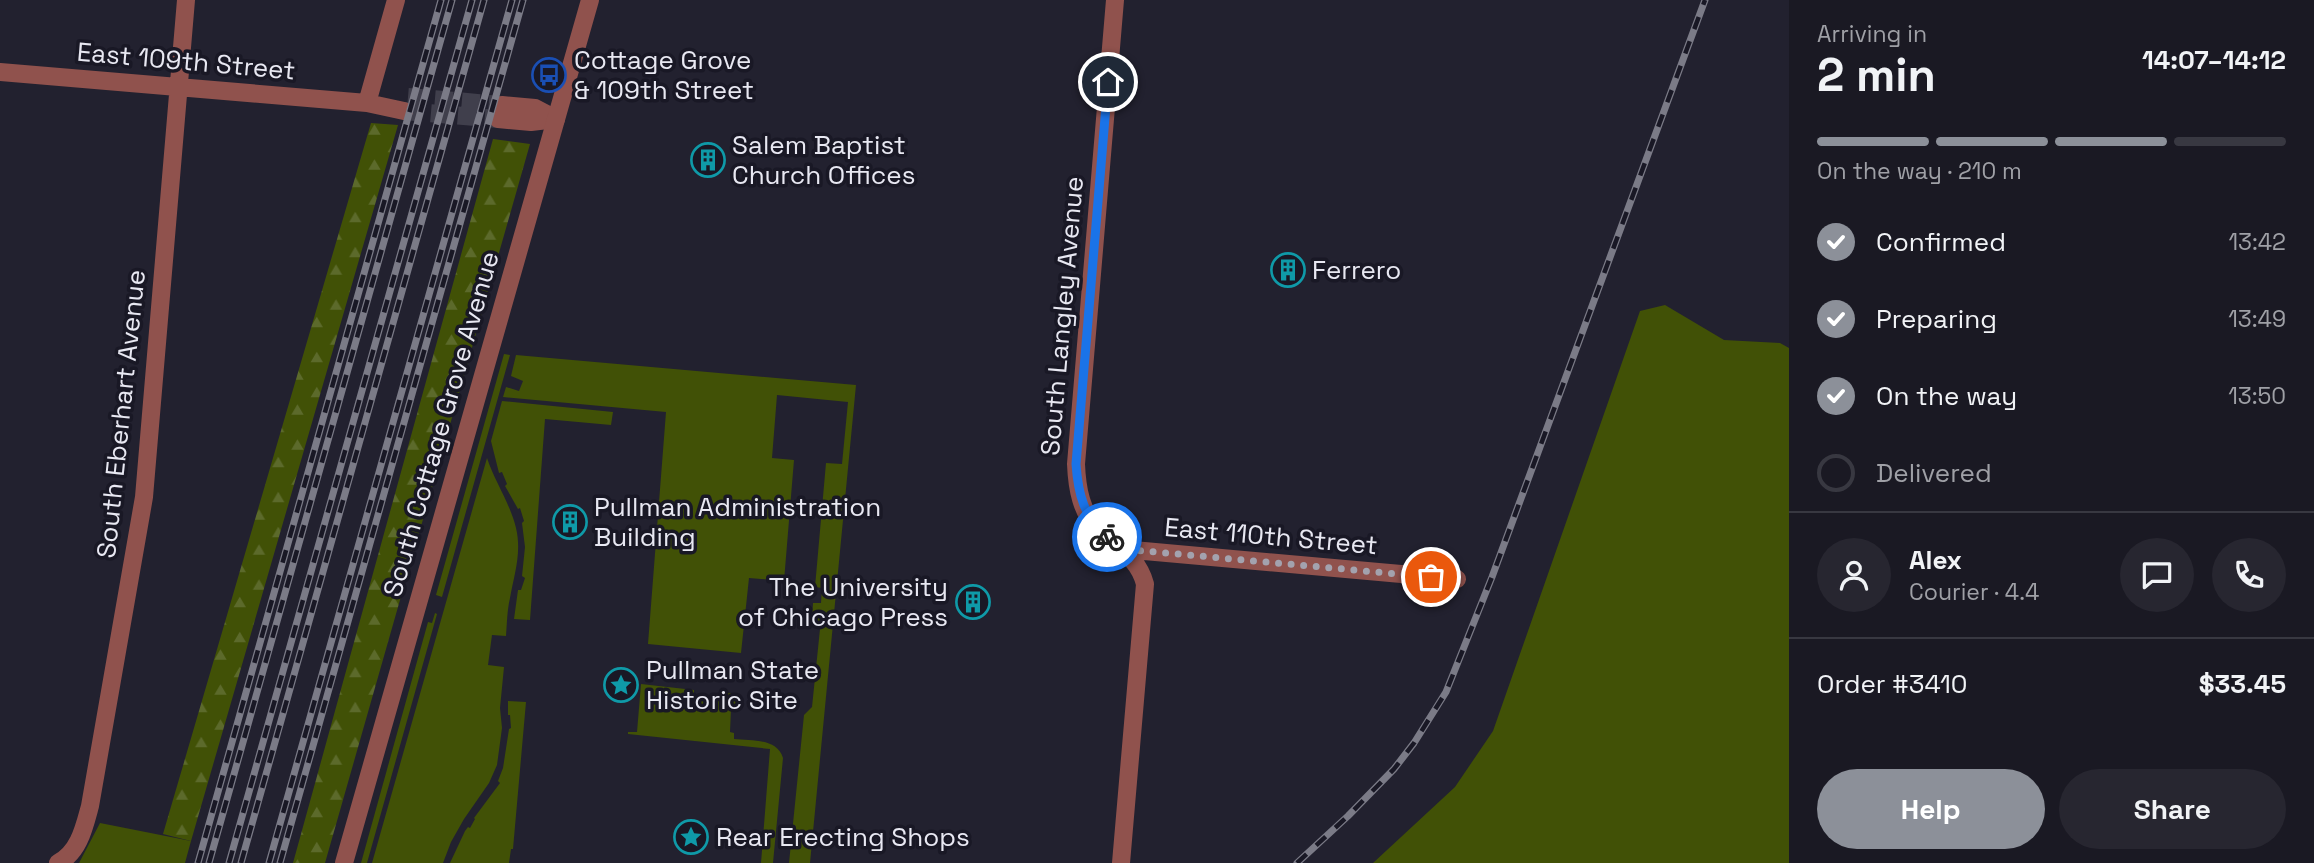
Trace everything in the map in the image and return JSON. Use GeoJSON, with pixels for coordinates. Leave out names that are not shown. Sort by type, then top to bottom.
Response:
{"type":"FeatureCollection","features":[{"type":"Feature","properties":{"kind":"street","name":"South Eberhart Avenue"},"geometry":{"type":"LineString","coordinates":[[58,863],[74,851],[90,806],[144,497],[186,0]]}},
{"type":"Feature","properties":{"kind":"street"},"geometry":{"type":"LineString","coordinates":[[367,103],[396,0]]}},
{"type":"Feature","properties":{"kind":"street","name":"South Cottage Grove Avenue"},"geometry":{"type":"LineString","coordinates":[[344,863],[590,0]]}},
{"type":"Feature","properties":{"kind":"street","name":"South Langley Avenue"},"geometry":{"type":"LineString","coordinates":[[1115,0],[1076,464],[1081,501],[1088,517],[1135,561],[1145,584],[1121,863]]}},
{"type":"Feature","properties":{"kind":"street","name":"East 109th Street"},"geometry":{"type":"LineString","coordinates":[[0,72],[406,104]]}},
{"type":"Feature","properties":{"kind":"street"},"geometry":{"type":"LineString","coordinates":[[500,112],[531,122],[556,119]]}},
{"type":"Feature","properties":{"kind":"street","name":"East 110th Street"},"geometry":{"type":"LineString","coordinates":[[1122,549],[1457,579]]}},
{"type":"Feature","properties":{"kind":"green space"},"geometry":{"type":"Polygon","coordinates":[[[371,123],[398,125],[191,841],[163,834],[371,123]]]}},
{"type":"Feature","properties":{"kind":"green space"},"geometry":{"type":"Polygon","coordinates":[[[493,139],[530,144],[325,863],[293,863],[493,139]]]}},
{"type":"Feature","properties":{"kind":"green space"},"geometry":{"type":"Polygon","coordinates":[[[1665,305],[1724,340],[1780,343],[1789,348],[1789,863],[1373,863],[1455,787],[1493,731],[1640,311],[1665,305]]]}},
{"type":"Feature","properties":{"kind":"green space"},"geometry":{"type":"Polygon","coordinates":[[[504,354],[510,355],[442,597],[436,595],[504,354]]]}},
{"type":"Feature","properties":{"kind":"green space"},"geometry":{"type":"Polygon","coordinates":[[[516,355],[856,385],[810,863],[789,863],[804,715],[812,707],[820,629],[812,619],[813,603],[821,603],[822,588],[815,587],[826,463],[842,464],[848,402],[777,395],[772,458],[794,460],[784,581],[749,578],[741,653],[648,644],[666,412],[503,397],[506,387],[519,391],[523,381],[511,376],[516,355]]]}},
{"type":"Feature","properties":{"kind":"green space"},"geometry":{"type":"Polygon","coordinates":[[[502,401],[613,412],[611,425],[545,419],[530,620],[514,619],[518,590],[521,590],[525,578],[522,576],[524,521],[520,508],[518,509],[505,486],[507,484],[502,472],[499,473],[491,441],[502,401]]]}},
{"type":"Feature","properties":{"kind":"green space"},"geometry":{"type":"Polygon","coordinates":[[[487,458],[518,537],[517,564],[508,608],[506,636],[492,635],[488,665],[504,667],[500,708],[502,728],[497,765],[489,783],[451,842],[443,863],[372,863],[487,458]]]}},
{"type":"Feature","properties":{"kind":"green space"},"geometry":{"type":"Polygon","coordinates":[[[435,613],[437,614],[367,863],[361,863],[428,622],[432,623],[435,613]]]}},
{"type":"Feature","properties":{"kind":"green space"},"geometry":{"type":"Polygon","coordinates":[[[641,684],[694,690],[694,695],[720,698],[721,692],[738,694],[737,709],[731,709],[730,732],[734,733],[734,739],[769,744],[780,752],[783,758],[773,863],[761,863],[770,749],[628,734],[637,732],[641,684]]]}},
{"type":"Feature","properties":{"kind":"green space"},"geometry":{"type":"Polygon","coordinates":[[[508,701],[526,702],[513,849],[509,863],[450,863],[465,831],[470,828],[474,818],[500,783],[498,781],[511,728],[508,701]]]}},
{"type":"Feature","properties":{"kind":"green space"},"geometry":{"type":"Polygon","coordinates":[[[100,823],[191,841],[185,863],[79,863],[100,823]]]}},
{"type":"Feature","properties":{"kind":"tunnel"},"geometry":{"type":"LineString","coordinates":[[408,97],[502,105]]}},
{"type":"Feature","properties":{"kind":"tunnel"},"geometry":{"type":"LineString","coordinates":[[404,111],[498,119]]}},
{"type":"Feature","properties":{"kind":"railway"},"geometry":{"type":"LineString","coordinates":[[198,863],[441,0]]}},
{"type":"Feature","properties":{"kind":"railway"},"geometry":{"type":"LineString","coordinates":[[209,863],[452,0]]}},
{"type":"Feature","properties":{"kind":"railway"},"geometry":{"type":"LineString","coordinates":[[229,863],[472,0]]}},
{"type":"Feature","properties":{"kind":"railway"},"geometry":{"type":"LineString","coordinates":[[241,863],[484,0]]}},
{"type":"Feature","properties":{"kind":"railway"},"geometry":{"type":"LineString","coordinates":[[269,863],[512,0]]}},
{"type":"Feature","properties":{"kind":"railway"},"geometry":{"type":"LineString","coordinates":[[280,863],[523,0]]}},
{"type":"Feature","properties":{"kind":"railway"},"geometry":{"type":"LineString","coordinates":[[1297,863],[1394,769],[1446,692],[1492,577],[1705,0]]}},
{"type":"Feature","properties":{"kind":"way so far"},"geometry":{"type":"LineString","coordinates":[[1107,537],[1122,549],[1431,577]]}},
{"type":"Feature","properties":{"kind":"place","name":"Cottage Grove & 109th Street"},"geometry":{"type":"Point","coordinates":[549,75]}},
{"type":"Feature","properties":{"kind":"place","name":"Salem Baptist Church Offices"},"geometry":{"type":"Point","coordinates":[708,160]}},
{"type":"Feature","properties":{"kind":"place","name":"Ferrero"},"geometry":{"type":"Point","coordinates":[1288,270]}},
{"type":"Feature","properties":{"kind":"place","name":"Pullman Administration Building"},"geometry":{"type":"Point","coordinates":[570,522]}},
{"type":"Feature","properties":{"kind":"place","name":"The University of Chicago Press"},"geometry":{"type":"Point","coordinates":[973,602]}},
{"type":"Feature","properties":{"kind":"place","name":"Pullman State Historic Site"},"geometry":{"type":"Point","coordinates":[621,685]}},
{"type":"Feature","properties":{"kind":"place","name":"Rear Erecting Shops"},"geometry":{"type":"Point","coordinates":[691,837]}},
{"type":"Feature","properties":{"kind":"route"},"geometry":{"type":"LineString","coordinates":[[1107,537],[1088,517],[1081,501],[1076,464],[1108,82]]}}]}
